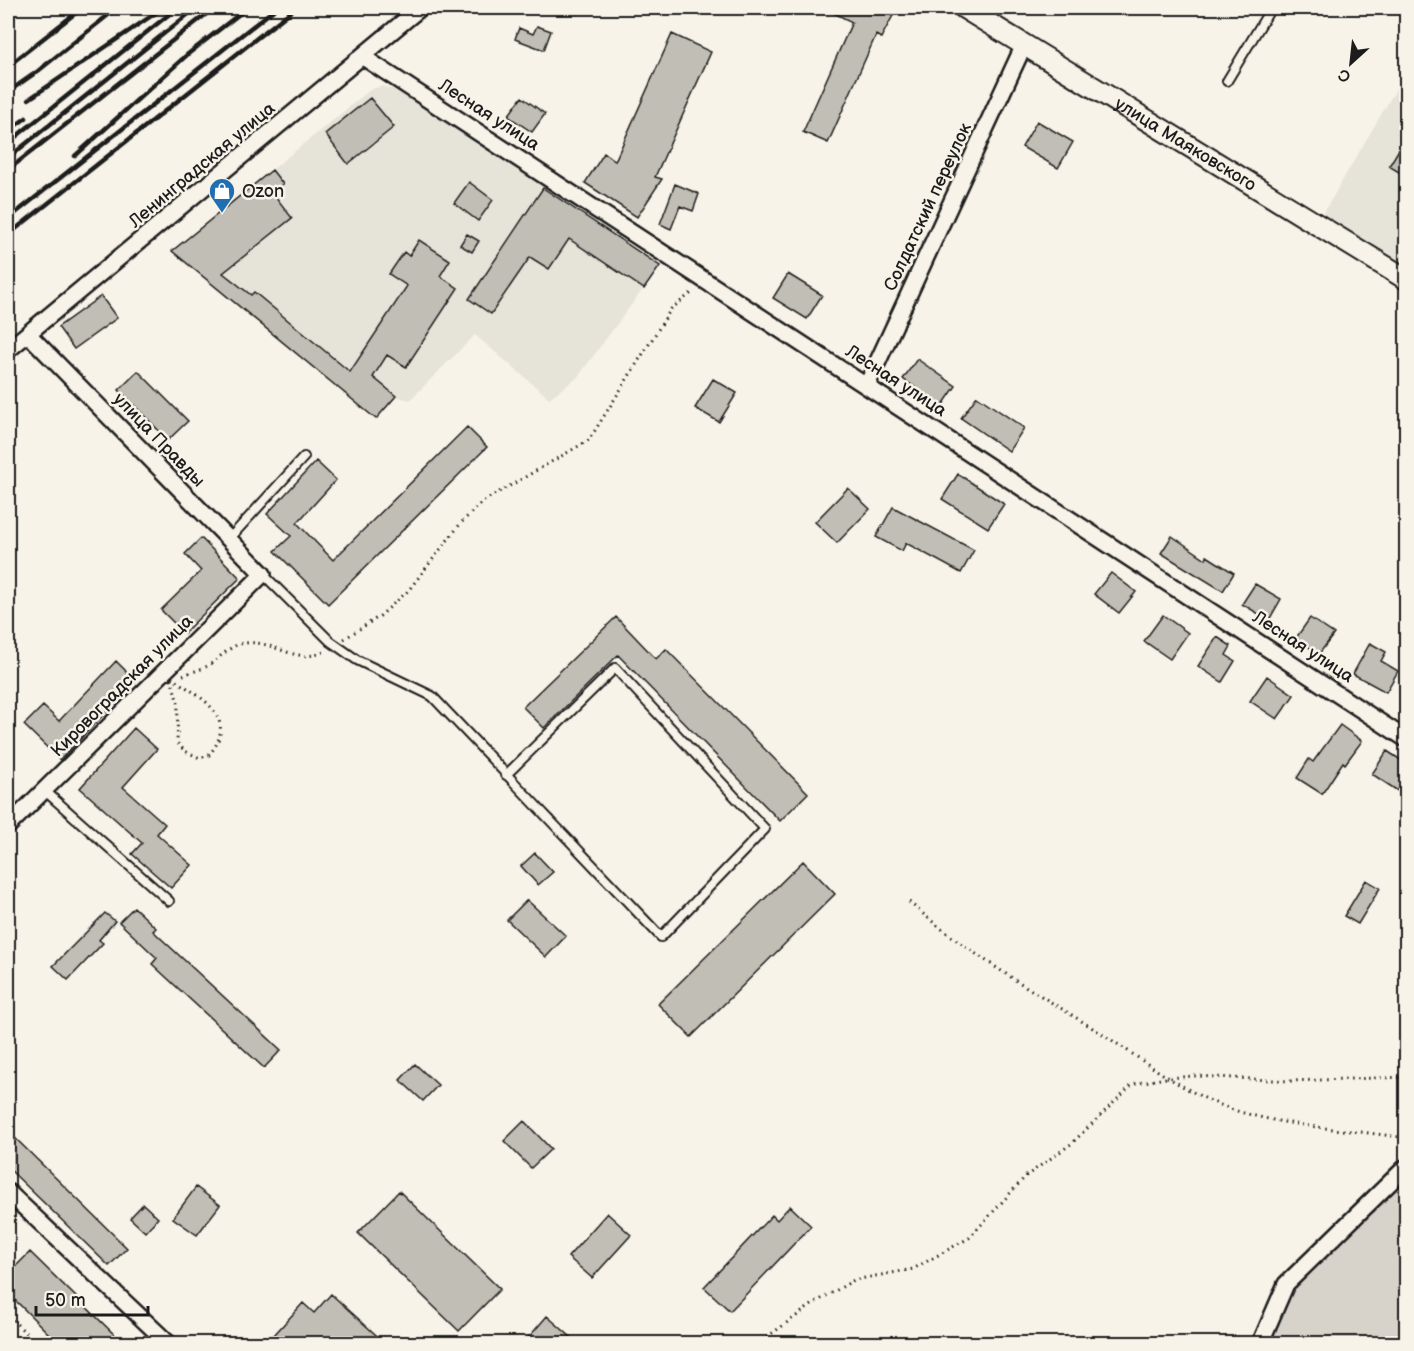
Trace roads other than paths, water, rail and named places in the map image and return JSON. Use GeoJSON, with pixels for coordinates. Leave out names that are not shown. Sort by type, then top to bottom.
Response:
{"type":"FeatureCollection","features":[{"type":"Feature","properties":{"kind":"street","name":"Ленинградская улица"},"geometry":{"type":"LineString","coordinates":[[8,350],[420,8]]}},
{"type":"Feature","properties":{"kind":"street","name":"улица Маяковского"},"geometry":{"type":"LineString","coordinates":[[964,8],[1407,279]]}},
{"type":"Feature","properties":{"kind":"street","name":"Солдатский переулок"},"geometry":{"type":"LineString","coordinates":[[867,385],[1024,45]]}},
{"type":"Feature","properties":{"kind":"street","name":"Лесная улица"},"geometry":{"type":"LineString","coordinates":[[363,57],[1407,739]]}},
{"type":"Feature","properties":{"kind":"street","name":"улица Правды"},"geometry":{"type":"LineString","coordinates":[[28,334],[263,574]]}},
{"type":"Feature","properties":{"kind":"street","name":"Кировоградская улица"},"geometry":{"type":"LineString","coordinates":[[8,826],[263,574]]}},
{"type":"Feature","properties":{"kind":"street"},"geometry":{"type":"LineString","coordinates":[[1260,1344],[1286,1284],[1407,1167]]}},
{"type":"Feature","properties":{"kind":"street"},"geometry":{"type":"LineString","coordinates":[[8,1192],[169,1344]]}},
{"type":"Feature","properties":{"kind":"lane"},"geometry":{"type":"LineString","coordinates":[[1227,81],[1271,8]]}},
{"type":"Feature","properties":{"kind":"lane"},"geometry":{"type":"LineString","coordinates":[[229,539],[304,457]]}},
{"type":"Feature","properties":{"kind":"lane"},"geometry":{"type":"LineString","coordinates":[[263,574],[336,645],[357,660],[432,696],[506,775],[661,937],[765,829],[615,668],[506,775]]}},
{"type":"Feature","properties":{"kind":"lane"},"geometry":{"type":"LineString","coordinates":[[44,789],[169,901]]}},
{"type":"Feature","properties":{"kind":"railway"},"geometry":{"type":"LineString","coordinates":[[8,66],[82,8]]}},
{"type":"Feature","properties":{"kind":"railway"},"geometry":{"type":"LineString","coordinates":[[8,92],[117,8]]}},
{"type":"Feature","properties":{"kind":"railway"},"geometry":{"type":"LineString","coordinates":[[29,99],[163,8]]}},
{"type":"Feature","properties":{"kind":"railway"},"geometry":{"type":"LineString","coordinates":[[8,143],[177,8]]}},
{"type":"Feature","properties":{"kind":"railway"},"geometry":{"type":"LineString","coordinates":[[8,158],[196,8]]}},
{"type":"Feature","properties":{"kind":"railway"},"geometry":{"type":"LineString","coordinates":[[8,170],[214,8]]}},
{"type":"Feature","properties":{"kind":"railway"},"geometry":{"type":"LineString","coordinates":[[75,156],[188,54],[247,8]]}},
{"type":"Feature","properties":{"kind":"railway"},"geometry":{"type":"LineString","coordinates":[[8,219],[276,8]]}},
{"type":"Feature","properties":{"kind":"railway"},"geometry":{"type":"LineString","coordinates":[[8,235],[295,8]]}},
{"type":"Feature","properties":{"kind":"railway"},"geometry":{"type":"LineString","coordinates":[[8,131],[26,118]]}},
{"type":"Feature","properties":{"kind":"place","name":"Ozon"},"geometry":{"type":"Point","coordinates":[222,214]}}]}
